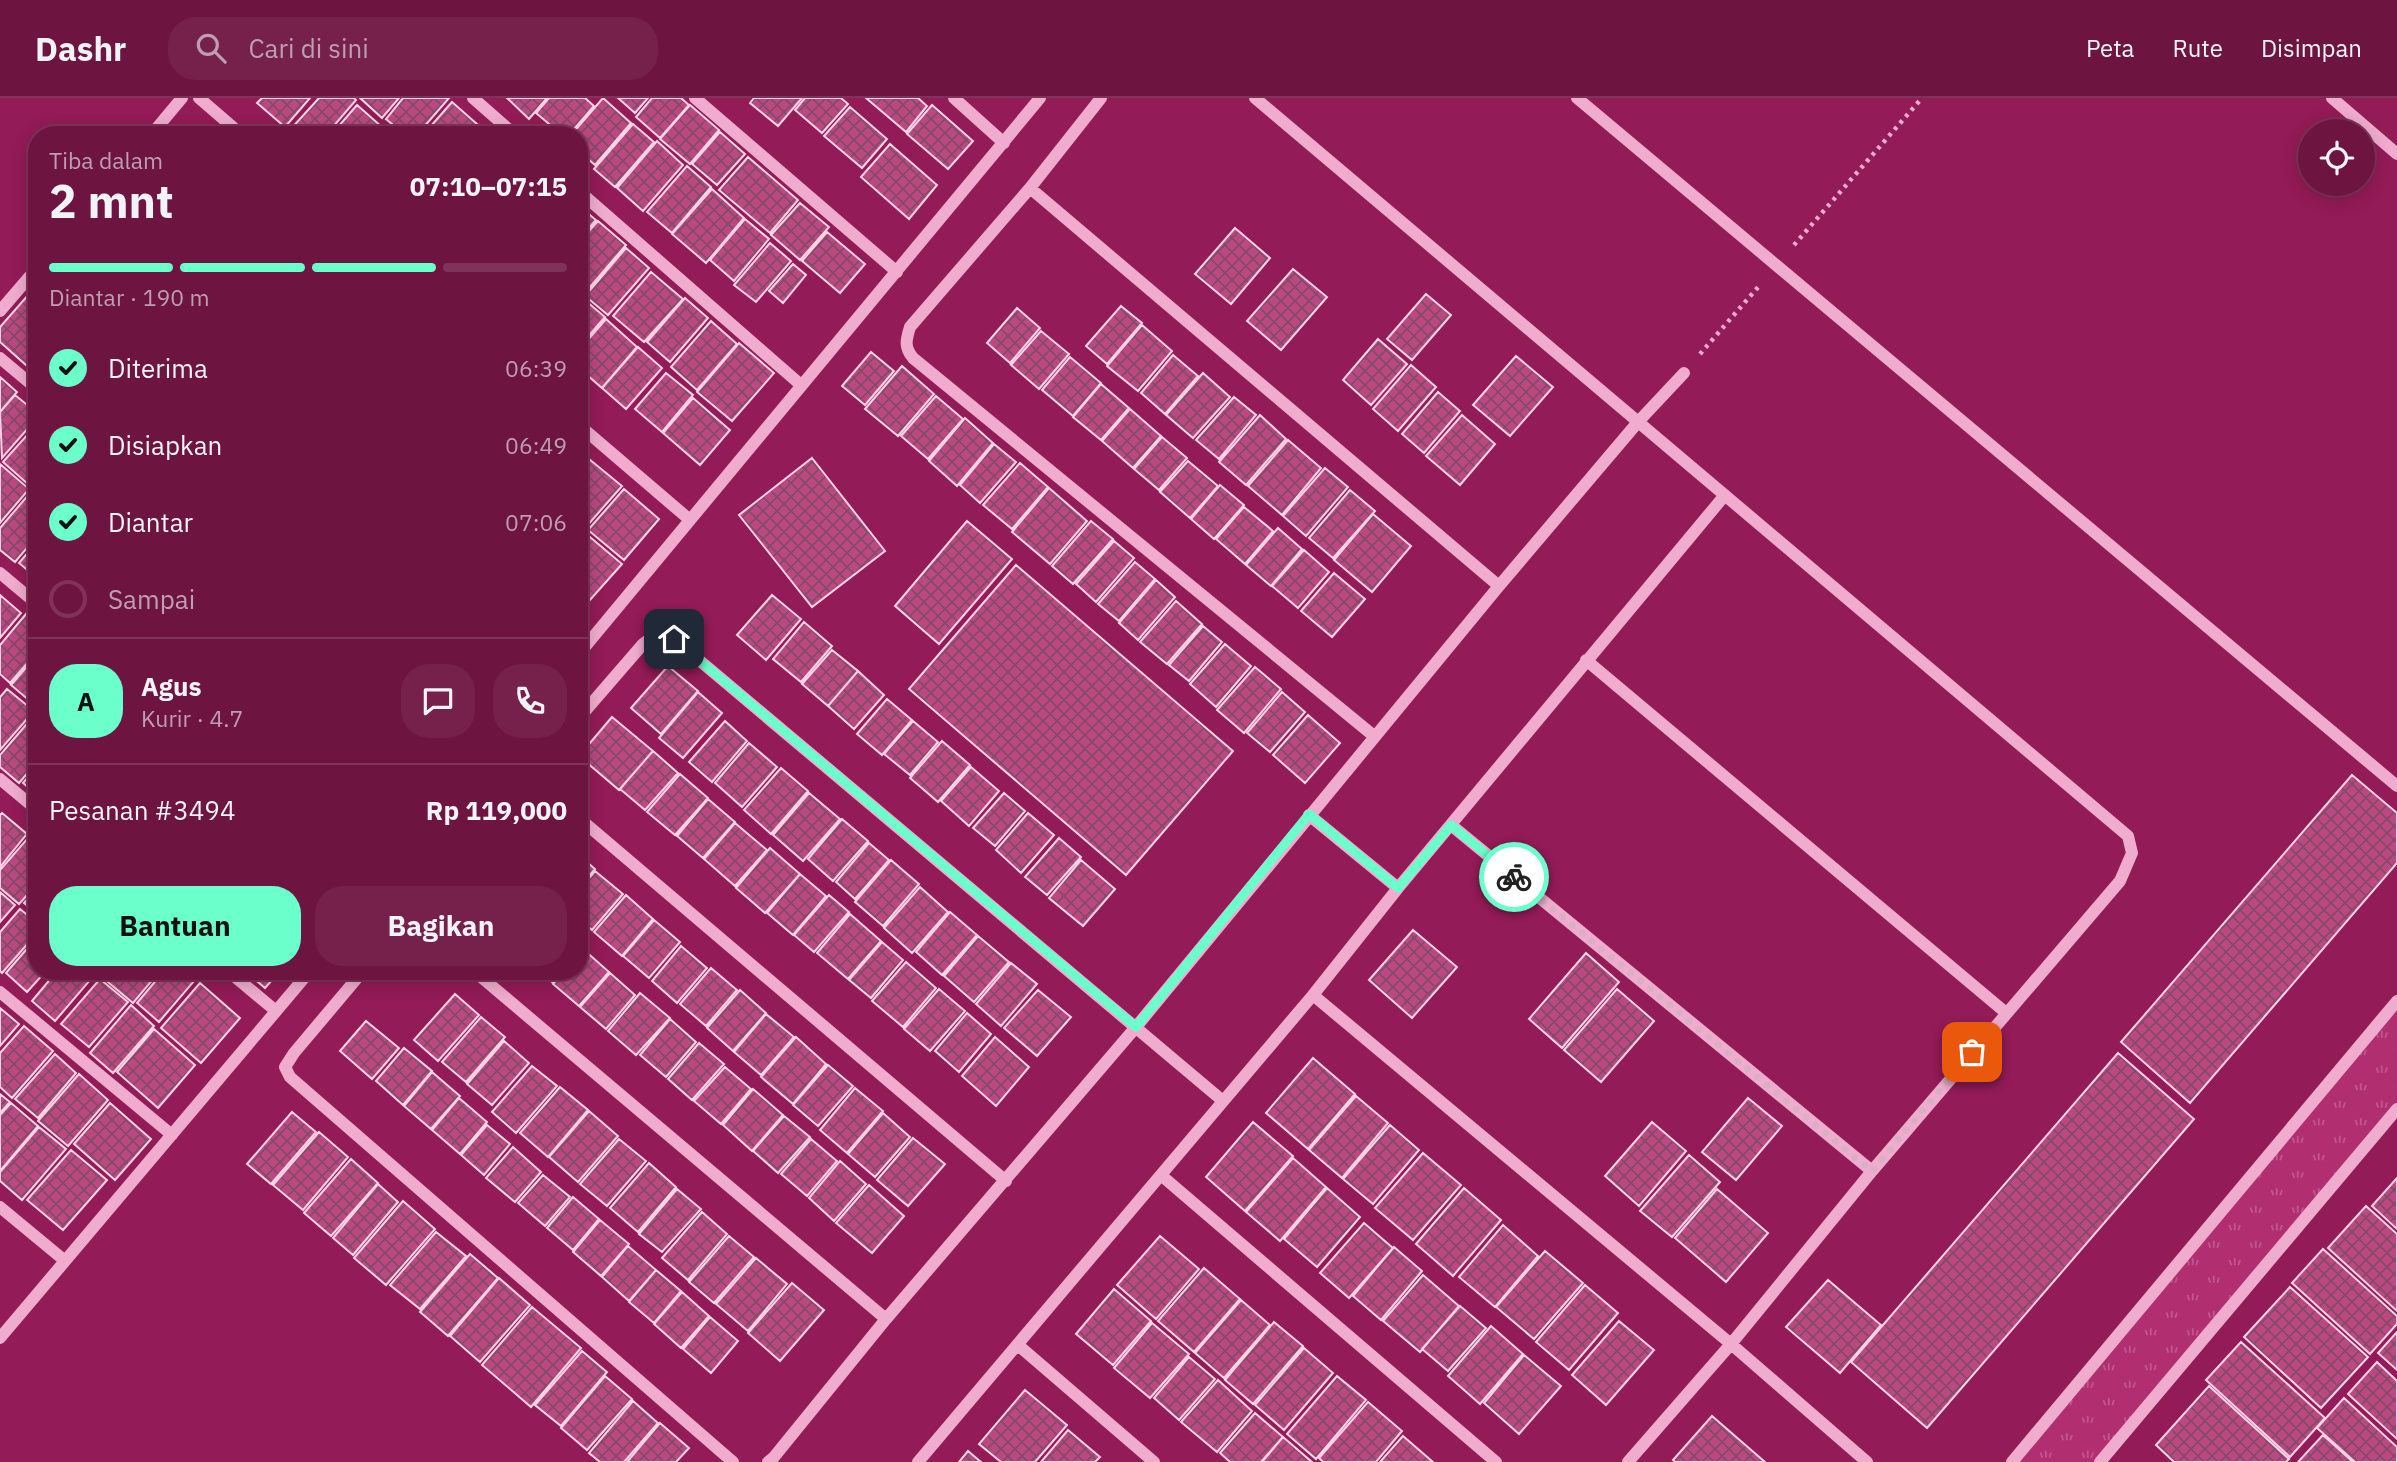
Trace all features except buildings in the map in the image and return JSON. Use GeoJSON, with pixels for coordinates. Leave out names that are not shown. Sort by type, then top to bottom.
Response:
{"type":"FeatureCollection","features":[{"type":"Feature","properties":{"kind":"street"},"geometry":{"type":"LineString","coordinates":[[158,126],[182,98]]}},
{"type":"Feature","properties":{"kind":"street"},"geometry":{"type":"LineString","coordinates":[[199,98],[232,126]]}},
{"type":"Feature","properties":{"kind":"street"},"geometry":{"type":"LineString","coordinates":[[473,98],[505,126]]}},
{"type":"Feature","properties":{"kind":"street"},"geometry":{"type":"LineString","coordinates":[[695,98],[897,272]]}},
{"type":"Feature","properties":{"kind":"street"},"geometry":{"type":"LineString","coordinates":[[954,98],[1004,143]]}},
{"type":"Feature","properties":{"kind":"street"},"geometry":{"type":"LineString","coordinates":[[588,638],[690,520],[1040,98]]}},
{"type":"Feature","properties":{"kind":"street"},"geometry":{"type":"LineString","coordinates":[[1101,98],[1030,188],[910,327],[906,338],[908,352],[1374,736]]}},
{"type":"Feature","properties":{"kind":"street"},"geometry":{"type":"LineString","coordinates":[[1255,98],[2128,836],[2132,853],[2120,881],[2005,1012],[1731,1344],[1628,1462]]}},
{"type":"Feature","properties":{"kind":"street"},"geometry":{"type":"LineString","coordinates":[[1577,98],[2397,786]]}},
{"type":"Feature","properties":{"kind":"street"},"geometry":{"type":"LineString","coordinates":[[2332,98],[2397,155]]}},
{"type":"Feature","properties":{"kind":"street"},"geometry":{"type":"LineString","coordinates":[[1030,188],[1499,586]]}},
{"type":"Feature","properties":{"kind":"street"},"geometry":{"type":"LineString","coordinates":[[588,199],[801,385]]}},
{"type":"Feature","properties":{"kind":"street"},"geometry":{"type":"LineString","coordinates":[[0,311],[28,278]]}},
{"type":"Feature","properties":{"kind":"street"},"geometry":{"type":"LineString","coordinates":[[0,358],[28,381]]}},
{"type":"Feature","properties":{"kind":"street"},"geometry":{"type":"LineString","coordinates":[[768,1462],[886,1319],[1136,1027],[1499,586],[1638,422],[1684,373]]}},
{"type":"Feature","properties":{"kind":"street"},"geometry":{"type":"LineString","coordinates":[[588,433],[690,520]]}},
{"type":"Feature","properties":{"kind":"street"},"geometry":{"type":"LineString","coordinates":[[918,1462],[1162,1176],[1725,495]]}},
{"type":"Feature","properties":{"kind":"street"},"geometry":{"type":"LineString","coordinates":[[0,573],[28,596]]}},
{"type":"Feature","properties":{"kind":"street"},"geometry":{"type":"LineString","coordinates":[[588,708],[643,644],[656,634],[674,639],[1223,1101]]}},
{"type":"Feature","properties":{"kind":"street"},"geometry":{"type":"LineString","coordinates":[[1586,660],[2005,1012]]}},
{"type":"Feature","properties":{"kind":"street"},"geometry":{"type":"LineString","coordinates":[[0,779],[28,802]]}},
{"type":"Feature","properties":{"kind":"street"},"geometry":{"type":"LineString","coordinates":[[1309,814],[1398,888]]}},
{"type":"Feature","properties":{"kind":"street"},"geometry":{"type":"LineString","coordinates":[[1451,825],[1872,1171]]}},
{"type":"Feature","properties":{"kind":"street"},"geometry":{"type":"LineString","coordinates":[[588,826],[1006,1181]]}},
{"type":"Feature","properties":{"kind":"street"},"geometry":{"type":"LineString","coordinates":[[239,980],[276,1011]]}},
{"type":"Feature","properties":{"kind":"street"},"geometry":{"type":"LineString","coordinates":[[0,1337],[302,980]]}},
{"type":"Feature","properties":{"kind":"street"},"geometry":{"type":"LineString","coordinates":[[355,980],[294,1053],[285,1067],[290,1077],[733,1462]]}},
{"type":"Feature","properties":{"kind":"street"},"geometry":{"type":"LineString","coordinates":[[485,980],[886,1319]]}},
{"type":"Feature","properties":{"kind":"street"},"geometry":{"type":"LineString","coordinates":[[0,992],[172,1135]]}},
{"type":"Feature","properties":{"kind":"street"},"geometry":{"type":"LineString","coordinates":[[1313,995],[1731,1344],[1867,1462]]}},
{"type":"Feature","properties":{"kind":"street"},"geometry":{"type":"LineString","coordinates":[[2012,1462],[2397,1001]]}},
{"type":"Feature","properties":{"kind":"street"},"geometry":{"type":"LineString","coordinates":[[2104,1461],[2397,1109]]}},
{"type":"Feature","properties":{"kind":"street"},"geometry":{"type":"LineString","coordinates":[[1162,1176],[1496,1462]]}},
{"type":"Feature","properties":{"kind":"street"},"geometry":{"type":"LineString","coordinates":[[0,1207],[64,1260]]}},
{"type":"Feature","properties":{"kind":"street"},"geometry":{"type":"LineString","coordinates":[[1018,1345],[1154,1462]]}},
{"type":"Feature","properties":{"kind":"path"},"geometry":{"type":"LineString","coordinates":[[1791,249],[1922,98]]}},
{"type":"Feature","properties":{"kind":"path"},"geometry":{"type":"LineString","coordinates":[[1684,373],[1777,265]]}},
{"type":"Feature","properties":{"kind":"green space"},"geometry":{"type":"Polygon","coordinates":[[[2397,1000],[2397,1109],[2097,1462],[2010,1462],[2397,1000]]]}},
{"type":"Feature","properties":{"kind":"way so far"},"geometry":{"type":"LineString","coordinates":[[1514,877],[1872,1171],[1972,1052]]}},
{"type":"Feature","properties":{"kind":"route"},"geometry":{"type":"LineString","coordinates":[[674,639],[1136,1027],[1309,814],[1398,888],[1451,825],[1514,877]]}}]}
